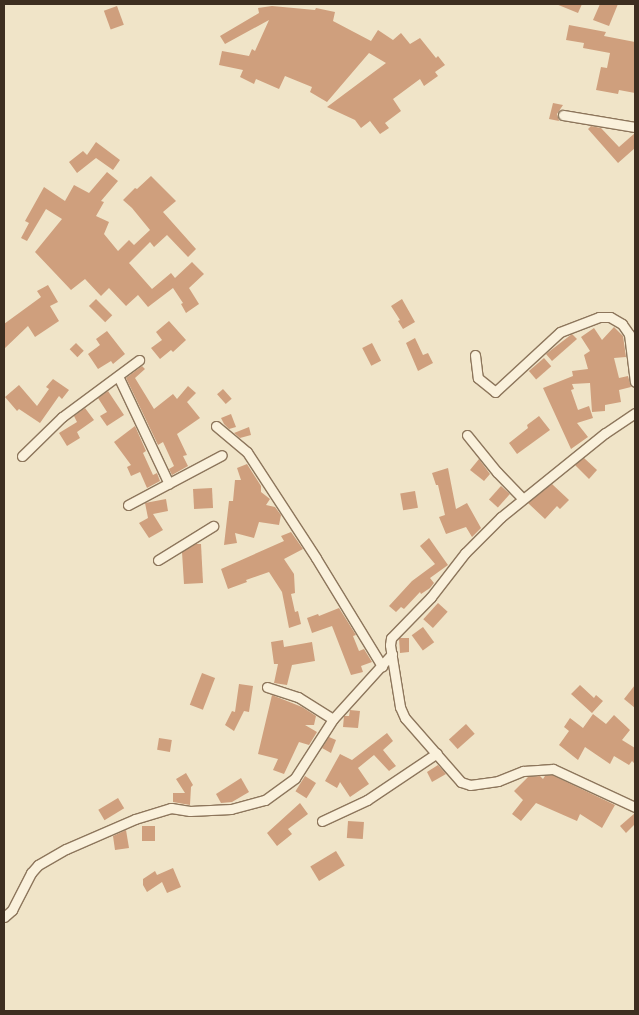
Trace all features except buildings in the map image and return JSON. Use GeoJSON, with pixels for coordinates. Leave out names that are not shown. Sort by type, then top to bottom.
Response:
{"type":"FeatureCollection","features":[{"type":"Feature","properties":{"kind":"street"},"geometry":{"type":"LineString","coordinates":[[563,115],[635,128]]}},
{"type":"Feature","properties":{"kind":"street"},"geometry":{"type":"LineString","coordinates":[[475,355],[478,378],[496,392],[560,332],[599,317],[610,317],[622,324],[629,334],[635,382]]}},
{"type":"Feature","properties":{"kind":"street"},"geometry":{"type":"LineString","coordinates":[[22,456],[62,418],[139,360]]}},
{"type":"Feature","properties":{"kind":"street"},"geometry":{"type":"LineString","coordinates":[[118,376],[169,484]]}},
{"type":"Feature","properties":{"kind":"street"},"geometry":{"type":"LineString","coordinates":[[635,412],[605,433],[523,499],[465,553],[431,597],[395,633],[390,645],[400,707],[405,718],[466,784],[498,782],[531,769],[553,769],[635,806]]}},
{"type":"Feature","properties":{"kind":"street"},"geometry":{"type":"LineString","coordinates":[[216,426],[247,452],[316,558],[382,666]]}},
{"type":"Feature","properties":{"kind":"street"},"geometry":{"type":"LineString","coordinates":[[467,435],[497,472],[523,499]]}},
{"type":"Feature","properties":{"kind":"street"},"geometry":{"type":"LineString","coordinates":[[128,505],[222,455]]}},
{"type":"Feature","properties":{"kind":"street"},"geometry":{"type":"LineString","coordinates":[[158,560],[213,526]]}},
{"type":"Feature","properties":{"kind":"street"},"geometry":{"type":"LineString","coordinates":[[4,917],[12,910],[31,873],[38,865],[66,849],[135,819],[171,808],[190,811],[231,809],[265,800],[295,778],[333,719],[392,654]]}},
{"type":"Feature","properties":{"kind":"street"},"geometry":{"type":"LineString","coordinates":[[267,686],[298,697],[333,719]]}},
{"type":"Feature","properties":{"kind":"street"},"geometry":{"type":"LineString","coordinates":[[322,821],[367,800],[437,753]]}}]}
